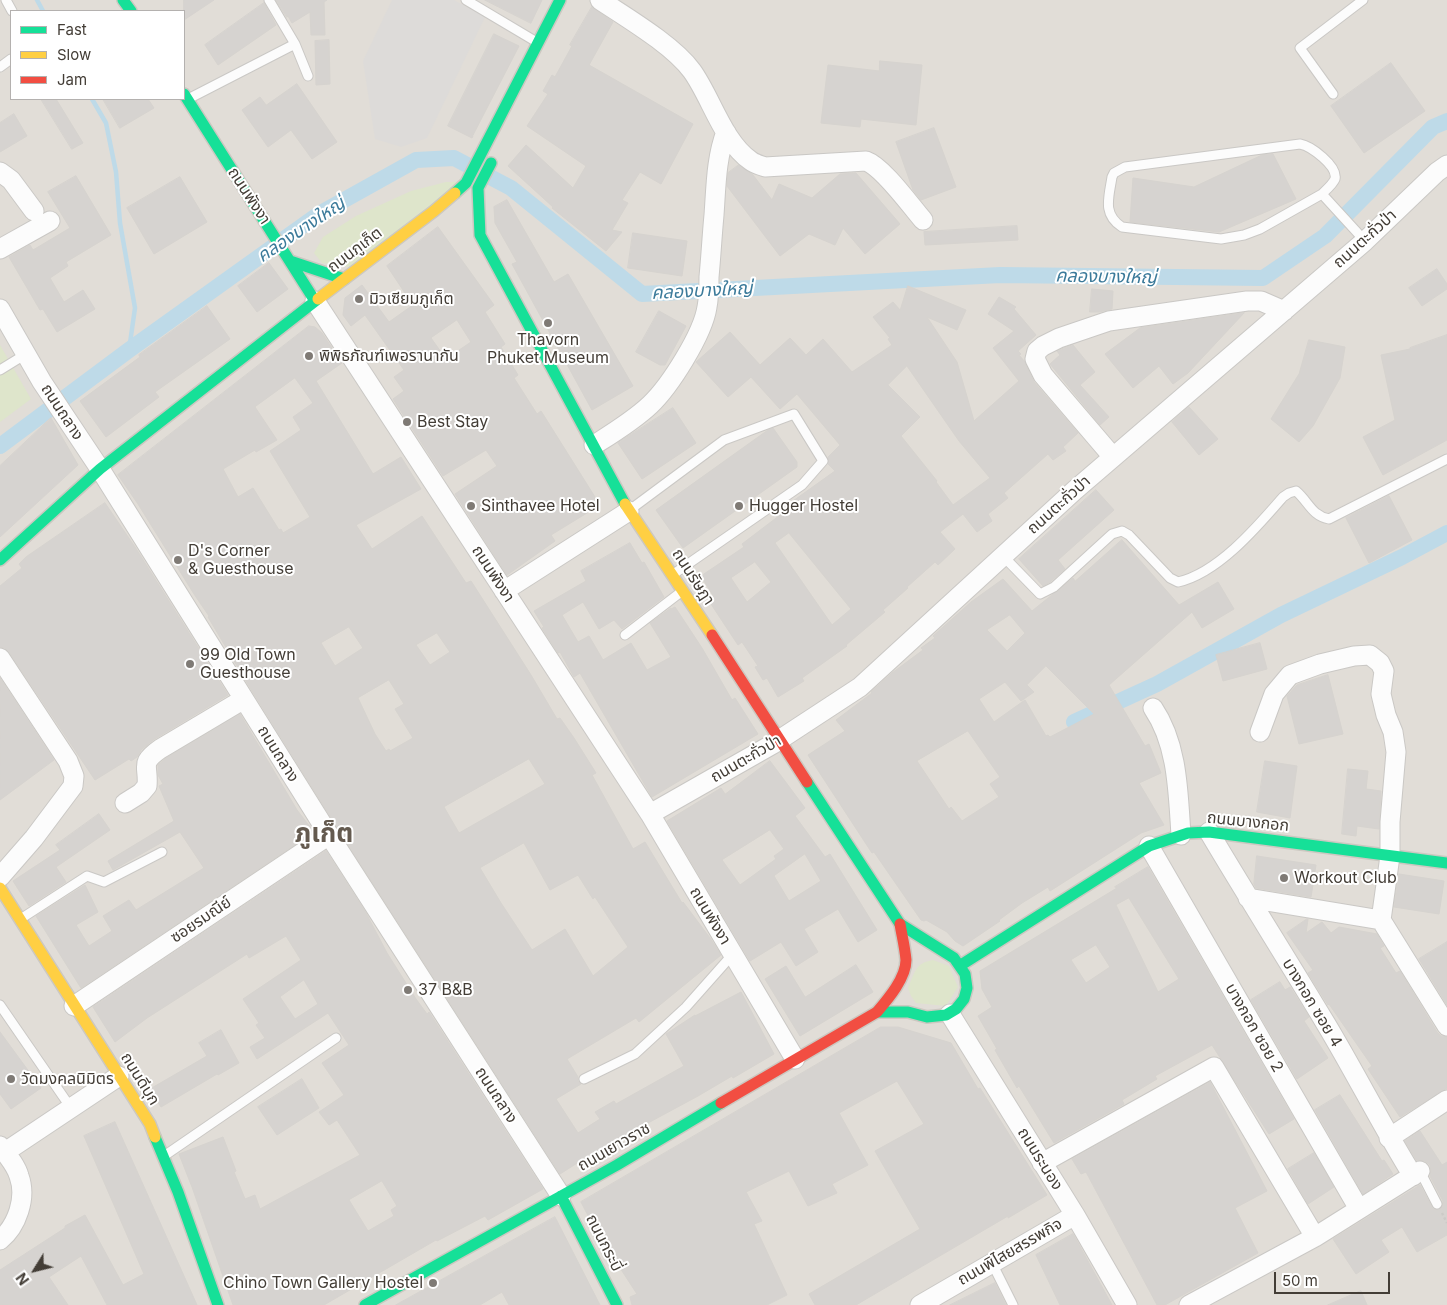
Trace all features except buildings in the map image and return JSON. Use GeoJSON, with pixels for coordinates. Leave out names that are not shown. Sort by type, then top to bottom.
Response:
{"type":"FeatureCollection","features":[{"type":"Feature","properties":{"kind":"main road","name":"ถนนภูเก็ต"},"geometry":{"type":"LineString","coordinates":[[478,188],[491,150],[542,45],[560,0]]}},
{"type":"Feature","properties":{"kind":"main road","name":"ถนนพังงา"},"geometry":{"type":"LineString","coordinates":[[186,97],[267,222],[315,301]]}},
{"type":"Feature","properties":{"kind":"main road","name":"ถนนภูเก็ต"},"geometry":{"type":"LineString","coordinates":[[0,560],[100,469],[315,301],[434,211],[466,183],[491,150]]}},
{"type":"Feature","properties":{"kind":"main road","name":"ถนนรัษฎา"},"geometry":{"type":"LineString","coordinates":[[478,188],[480,235]]}},
{"type":"Feature","properties":{"kind":"main road"},"geometry":{"type":"LineString","coordinates":[[434,211],[446,210],[450,212]]}},
{"type":"Feature","properties":{"kind":"main road","name":"ถนนรัษฎา"},"geometry":{"type":"LineString","coordinates":[[470,226],[480,235],[629,511],[683,590],[900,924]]}},
{"type":"Feature","properties":{"kind":"main road"},"geometry":{"type":"LineString","coordinates":[[290,261],[344,279]]}},
{"type":"Feature","properties":{"kind":"main road","name":"ถนนบางกอก"},"geometry":{"type":"LineString","coordinates":[[961,965],[1149,846],[1188,833],[1209,832],[1447,863]]}},
{"type":"Feature","properties":{"kind":"main road","name":"ถนนดีบุก"},"geometry":{"type":"LineString","coordinates":[[0,888],[150,1124],[164,1156],[218,1305]]}},
{"type":"Feature","properties":{"kind":"main road"},"geometry":{"type":"LineString","coordinates":[[877,1012],[907,1012],[938,1018],[950,1014],[965,997],[966,975],[961,965],[954,958],[900,924]]}},
{"type":"Feature","properties":{"kind":"main road"},"geometry":{"type":"LineString","coordinates":[[877,1012],[894,991],[906,962],[900,924]]}},
{"type":"Feature","properties":{"kind":"main road","name":"ถนนเยาวราช"},"geometry":{"type":"LineString","coordinates":[[365,1305],[561,1196],[795,1058],[877,1012]]}},
{"type":"Feature","properties":{"kind":"main road","name":"ถนนกระบี่"},"geometry":{"type":"LineString","coordinates":[[561,1196],[617,1305]]}},
{"type":"Feature","properties":{"kind":"street"},"geometry":{"type":"LineString","coordinates":[[600,0],[635,23],[682,60],[692,71],[726,132],[750,160],[765,167],[866,161],[873,163],[923,220]]}},
{"type":"Feature","properties":{"kind":"street"},"geometry":{"type":"LineString","coordinates":[[594,445],[650,405],[660,394],[702,327],[707,308],[720,150],[726,132]]}},
{"type":"Feature","properties":{"kind":"street","name":"ถนนตะกั่วป่า"},"geometry":{"type":"LineString","coordinates":[[650,814],[779,740],[860,687],[1075,490],[1284,311],[1360,235],[1447,165]]}},
{"type":"Feature","properties":{"kind":"street"},"geometry":{"type":"LineString","coordinates":[[0,172],[10,180],[34,211]]}},
{"type":"Feature","properties":{"kind":"street"},"geometry":{"type":"LineString","coordinates":[[0,249],[50,221]]}},
{"type":"Feature","properties":{"kind":"street","name":"ถนนพังงา"},"geometry":{"type":"LineString","coordinates":[[315,301],[650,814],[795,1058]]}},
{"type":"Feature","properties":{"kind":"street"},"geometry":{"type":"LineString","coordinates":[[1113,457],[1043,375],[1035,359],[1037,351],[1059,338],[1109,321],[1247,301],[1261,301],[1284,311]]}},
{"type":"Feature","properties":{"kind":"street","name":"ถนนถลาง"},"geometry":{"type":"LineString","coordinates":[[0,309],[42,382],[100,469],[329,834],[561,1196]]}},
{"type":"Feature","properties":{"kind":"street"},"geometry":{"type":"LineString","coordinates":[[504,591],[629,511]]}},
{"type":"Feature","properties":{"kind":"street"},"geometry":{"type":"LineString","coordinates":[[1260,732],[1274,694],[1290,675],[1320,664],[1354,656],[1370,654],[1380,662],[1384,671],[1381,694],[1386,715],[1393,732],[1396,752],[1390,822],[1390,856],[1381,920],[1447,1026]]}},
{"type":"Feature","properties":{"kind":"street"},"geometry":{"type":"LineString","coordinates":[[0,658],[68,761],[74,776],[73,786],[34,838],[0,877]]}},
{"type":"Feature","properties":{"kind":"street"},"geometry":{"type":"LineString","coordinates":[[125,803],[142,793],[148,786],[146,768],[148,758],[244,699]]}},
{"type":"Feature","properties":{"kind":"street"},"geometry":{"type":"LineString","coordinates":[[1153,708],[1164,726],[1174,759],[1182,835]]}},
{"type":"Feature","properties":{"kind":"street","name":"บางกอก ซอย 4"},"geometry":{"type":"LineString","coordinates":[[1209,832],[1327,1025],[1389,1138],[1416,1174]]}},
{"type":"Feature","properties":{"kind":"street","name":"ซอยรมณีย์"},"geometry":{"type":"LineString","coordinates":[[74,1006],[329,834]]}},
{"type":"Feature","properties":{"kind":"street","name":"บางกอก ซอย 2"},"geometry":{"type":"LineString","coordinates":[[1149,846],[1359,1209]]}},
{"type":"Feature","properties":{"kind":"street"},"geometry":{"type":"LineString","coordinates":[[1248,898],[1381,920]]}},
{"type":"Feature","properties":{"kind":"street","name":"ถนนระนอง"},"geometry":{"type":"LineString","coordinates":[[950,1014],[1075,1215],[1127,1305]]}},
{"type":"Feature","properties":{"kind":"street"},"geometry":{"type":"LineString","coordinates":[[1042,1163],[1214,1067],[1314,1237]]}},
{"type":"Feature","properties":{"kind":"street"},"geometry":{"type":"LineString","coordinates":[[0,1240],[12,1227],[22,1197],[19,1175],[5,1160],[71,1108],[119,1076]]}},
{"type":"Feature","properties":{"kind":"street"},"geometry":{"type":"LineString","coordinates":[[1389,1138],[1447,1100]]}},
{"type":"Feature","properties":{"kind":"street"},"geometry":{"type":"LineString","coordinates":[[1189,1305],[1314,1237],[1416,1174]]}},
{"type":"Feature","properties":{"kind":"street","name":"ถนนพิไสยสรรพกิจ"},"geometry":{"type":"LineString","coordinates":[[920,1305],[1075,1215]]}},
{"type":"Feature","properties":{"kind":"lane"},"geometry":{"type":"LineString","coordinates":[[269,0],[294,44],[308,76]]}},
{"type":"Feature","properties":{"kind":"lane"},"geometry":{"type":"LineString","coordinates":[[466,0],[542,45]]}},
{"type":"Feature","properties":{"kind":"lane"},"geometry":{"type":"LineString","coordinates":[[1333,94],[1300,48],[1363,0]]}},
{"type":"Feature","properties":{"kind":"lane"},"geometry":{"type":"LineString","coordinates":[[186,97],[294,44]]}},
{"type":"Feature","properties":{"kind":"lane"},"geometry":{"type":"LineString","coordinates":[[0,67],[10,59]]}},
{"type":"Feature","properties":{"kind":"lane"},"geometry":{"type":"LineString","coordinates":[[1300,144],[1311,148],[1333,168],[1334,181],[1322,194],[1260,229],[1244,235],[1221,239],[1122,227],[1110,218],[1108,206],[1112,177],[1114,173],[1125,167],[1300,144]]}},
{"type":"Feature","properties":{"kind":"lane"},"geometry":{"type":"LineString","coordinates":[[1322,194],[1360,235]]}},
{"type":"Feature","properties":{"kind":"lane"},"geometry":{"type":"LineString","coordinates":[[0,370],[26,354]]}},
{"type":"Feature","properties":{"kind":"lane"},"geometry":{"type":"LineString","coordinates":[[629,511],[724,440],[794,414],[823,461],[802,485],[673,575]]}},
{"type":"Feature","properties":{"kind":"lane"},"geometry":{"type":"LineString","coordinates":[[1003,556],[1040,594],[1054,587],[1112,534],[1122,531],[1130,535],[1170,578],[1178,582],[1189,579],[1220,561],[1254,530],[1283,497],[1289,493],[1296,491],[1320,517],[1329,519],[1447,459]]}},
{"type":"Feature","properties":{"kind":"lane"},"geometry":{"type":"LineString","coordinates":[[625,635],[683,590]]}},
{"type":"Feature","properties":{"kind":"lane"},"geometry":{"type":"LineString","coordinates":[[20,920],[87,876],[104,882],[162,852]]}},
{"type":"Feature","properties":{"kind":"lane"},"geometry":{"type":"LineString","coordinates":[[584,1078],[635,1054],[686,1007],[733,954]]}},
{"type":"Feature","properties":{"kind":"lane"},"geometry":{"type":"LineString","coordinates":[[0,1005],[71,1108]]}},
{"type":"Feature","properties":{"kind":"lane"},"geometry":{"type":"LineString","coordinates":[[164,1156],[336,1038]]}},
{"type":"Feature","properties":{"kind":"lane"},"geometry":{"type":"LineString","coordinates":[[1416,1174],[1437,1204]]}},
{"type":"Feature","properties":{"kind":"lane"},"geometry":{"type":"LineString","coordinates":[[992,1262],[1014,1305]]}},
{"type":"Feature","properties":{"kind":"shaded area"},"geometry":{"type":"Polygon","coordinates":[[[0,0],[1447,0],[1447,1305],[0,1305],[0,0]]]}},
{"type":"Feature","properties":{"kind":"shaded area"},"geometry":{"type":"Polygon","coordinates":[[[392,0],[454,0],[485,17],[427,138],[401,147],[375,139],[363,61],[392,0]]]}},
{"type":"Feature","properties":{"kind":"green space"},"geometry":{"type":"Polygon","coordinates":[[[446,182],[464,182],[350,267],[322,263],[314,253],[323,237],[356,216],[411,191],[446,182]]]}},
{"type":"Feature","properties":{"kind":"green space"},"geometry":{"type":"Polygon","coordinates":[[[0,345],[31,399],[0,422],[0,345]]]}},
{"type":"Feature","properties":{"kind":"green space"},"geometry":{"type":"Polygon","coordinates":[[[933,960],[949,966],[958,987],[946,1006],[916,1003],[908,988],[916,969],[922,963],[933,960]]]}},
{"type":"Feature","properties":{"kind":"waterway"},"geometry":{"type":"LineString","coordinates":[[37,0],[42,10]]}},
{"type":"Feature","properties":{"kind":"waterway"},"geometry":{"type":"LineString","coordinates":[[93,100],[106,123],[116,172],[120,223],[135,308],[129,350]]}},
{"type":"Feature","properties":{"kind":"waterway","name":"คลองบางใหญ่"},"geometry":{"type":"LineString","coordinates":[[0,446],[129,350],[319,214],[416,160],[454,158],[511,188],[642,294],[1000,275],[1263,278],[1325,236],[1433,127],[1447,121]]}},
{"type":"Feature","properties":{"kind":"waterway"},"geometry":{"type":"LineString","coordinates":[[1074,722],[1157,684],[1281,615],[1402,557],[1447,533]]}},
{"type":"Feature","properties":{"kind":"traffic: fast"},"geometry":{"type":"LineString","coordinates":[[123,0],[130,10]]}},
{"type":"Feature","properties":{"kind":"traffic: fast"},"geometry":{"type":"LineString","coordinates":[[455,193],[466,183],[560,0]]}},
{"type":"Feature","properties":{"kind":"traffic: fast"},"geometry":{"type":"LineString","coordinates":[[185,96],[315,301]]}},
{"type":"Feature","properties":{"kind":"traffic: fast"},"geometry":{"type":"LineString","coordinates":[[480,235],[478,188],[491,163]]}},
{"type":"Feature","properties":{"kind":"traffic: fast"},"geometry":{"type":"LineString","coordinates":[[480,235],[625,504]]}},
{"type":"Feature","properties":{"kind":"traffic: fast"},"geometry":{"type":"LineString","coordinates":[[290,261],[344,279]]}},
{"type":"Feature","properties":{"kind":"traffic: fast"},"geometry":{"type":"LineString","coordinates":[[0,560],[100,469],[318,299]]}},
{"type":"Feature","properties":{"kind":"traffic: fast"},"geometry":{"type":"LineString","coordinates":[[807,782],[900,924],[954,958],[965,974],[967,988],[964,999],[956,1009],[946,1015],[927,1017],[908,1012],[877,1012]]}},
{"type":"Feature","properties":{"kind":"traffic: fast"},"geometry":{"type":"LineString","coordinates":[[961,965],[1149,846],[1188,833],[1209,832],[1447,863]]}},
{"type":"Feature","properties":{"kind":"traffic: fast"},"geometry":{"type":"LineString","coordinates":[[365,1305],[617,1165],[721,1103]]}},
{"type":"Feature","properties":{"kind":"traffic: fast"},"geometry":{"type":"LineString","coordinates":[[155,1137],[178,1192],[218,1305]]}},
{"type":"Feature","properties":{"kind":"traffic: fast"},"geometry":{"type":"LineString","coordinates":[[561,1196],[617,1305]]}},
{"type":"Feature","properties":{"kind":"traffic: slow"},"geometry":{"type":"LineString","coordinates":[[318,299],[455,193]]}},
{"type":"Feature","properties":{"kind":"traffic: slow"},"geometry":{"type":"LineString","coordinates":[[625,504],[712,635]]}},
{"type":"Feature","properties":{"kind":"traffic: slow"},"geometry":{"type":"LineString","coordinates":[[0,888],[150,1124],[155,1137]]}},
{"type":"Feature","properties":{"kind":"traffic: jam"},"geometry":{"type":"LineString","coordinates":[[712,635],[807,782]]}},
{"type":"Feature","properties":{"kind":"traffic: jam"},"geometry":{"type":"LineString","coordinates":[[721,1103],[877,1012],[896,988],[905,967],[906,956],[900,924]]}},
{"type":"Feature","properties":{"kind":"place","name":"มิวเซียมภูเก็ต"},"geometry":{"type":"Point","coordinates":[359,299]}},
{"type":"Feature","properties":{"kind":"place","name":"Thavorn Phuket Museum"},"geometry":{"type":"Point","coordinates":[548,323]}},
{"type":"Feature","properties":{"kind":"place","name":"พิพิธภัณฑ์เพอรานากัน"},"geometry":{"type":"Point","coordinates":[309,356]}},
{"type":"Feature","properties":{"kind":"place","name":"Best Stay"},"geometry":{"type":"Point","coordinates":[407,422]}},
{"type":"Feature","properties":{"kind":"place","name":"Sinthavee Hotel"},"geometry":{"type":"Point","coordinates":[471,506]}},
{"type":"Feature","properties":{"kind":"place","name":"Hugger Hostel"},"geometry":{"type":"Point","coordinates":[739,506]}},
{"type":"Feature","properties":{"kind":"place","name":"D's Corner & Guesthouse"},"geometry":{"type":"Point","coordinates":[178,560]}},
{"type":"Feature","properties":{"kind":"place","name":"99 Old Town Guesthouse"},"geometry":{"type":"Point","coordinates":[190,664]}},
{"type":"Feature","properties":{"kind":"place","name":"Workout Club"},"geometry":{"type":"Point","coordinates":[1284,878]}},
{"type":"Feature","properties":{"kind":"place","name":"37 B&B"},"geometry":{"type":"Point","coordinates":[408,990]}},
{"type":"Feature","properties":{"kind":"place","name":"วัดมงคลนิมิตร"},"geometry":{"type":"Point","coordinates":[11,1079]}},
{"type":"Feature","properties":{"kind":"place","name":"Chino Town Gallery Hostel"},"geometry":{"type":"Point","coordinates":[433,1283]}},
{"type":"Feature","properties":{"kind":"district","name":"ภูเก็ต"},"geometry":{"type":"Point","coordinates":[324,834]}}]}
